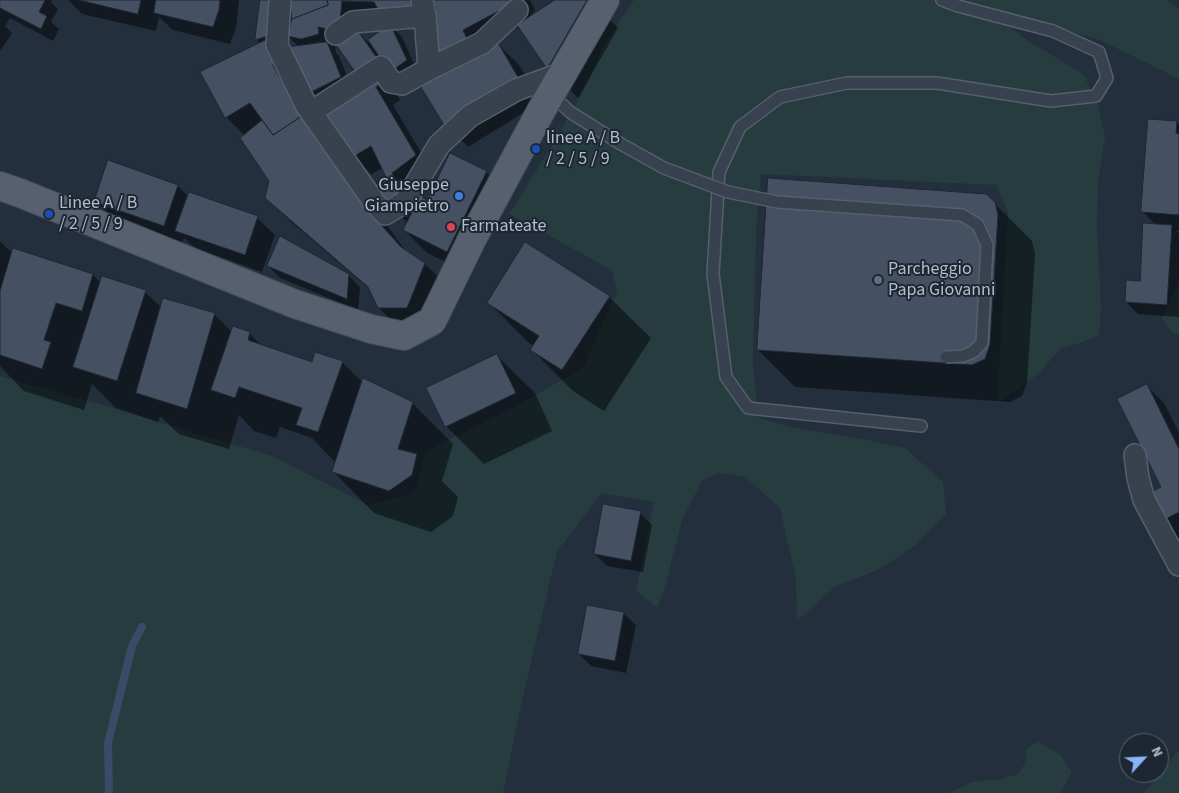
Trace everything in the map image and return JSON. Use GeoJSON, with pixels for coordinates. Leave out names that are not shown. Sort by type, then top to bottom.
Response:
{"type":"FeatureCollection","features":[{"type":"Feature","properties":{"kind":"main road"},"geometry":{"type":"LineString","coordinates":[[0,186],[295,304],[371,330],[404,336],[432,321],[471,241],[561,93],[605,0]]}},
{"type":"Feature","properties":{"kind":"street"},"geometry":{"type":"LineString","coordinates":[[280,0],[277,45],[306,106],[374,202],[386,214],[405,202],[435,138],[516,90],[561,93]]}},
{"type":"Feature","properties":{"kind":"street"},"geometry":{"type":"LineString","coordinates":[[336,34],[353,22],[423,8],[429,69]]}},
{"type":"Feature","properties":{"kind":"street"},"geometry":{"type":"LineString","coordinates":[[312,112],[381,67],[391,82],[404,87],[429,69],[482,43],[517,10]]}},
{"type":"Feature","properties":{"kind":"street"},"geometry":{"type":"LineString","coordinates":[[1135,455],[1138,478],[1144,500],[1179,565]]}},
{"type":"Feature","properties":{"kind":"lane"},"geometry":{"type":"LineString","coordinates":[[921,426],[748,408],[726,377],[713,274],[719,172],[740,126],[780,97],[846,84],[937,82],[1051,101],[1096,96],[1107,78],[1098,52],[1053,31],[942,0]]}},
{"type":"Feature","properties":{"kind":"lane"},"geometry":{"type":"LineString","coordinates":[[561,93],[621,144],[664,168],[728,192],[777,202],[962,215],[978,225],[987,245],[982,343],[973,352],[963,356],[946,358]]}},
{"type":"Feature","properties":{"kind":"green space"},"geometry":{"type":"Polygon","coordinates":[[[634,0],[1166,0],[1179,8],[1179,79],[1100,40],[1057,28],[1012,29],[1084,75],[1098,105],[1105,137],[1098,181],[1097,229],[1101,307],[1099,335],[1061,348],[1038,374],[997,404],[1008,212],[996,185],[761,174],[756,232],[753,364],[758,418],[794,428],[905,448],[943,482],[946,514],[917,544],[880,569],[836,586],[797,621],[796,579],[780,508],[744,476],[718,473],[702,481],[682,520],[658,608],[636,591],[654,502],[602,493],[557,551],[503,793],[0,793],[0,376],[272,456],[368,505],[414,493],[426,451],[518,405],[583,368],[617,291],[612,270],[509,214],[555,141],[584,90],[604,44],[634,0]]]}},
{"type":"Feature","properties":{"kind":"green space"},"geometry":{"type":"Polygon","coordinates":[[[1179,281],[1179,335],[1173,333],[1162,318],[1179,281]]]}},
{"type":"Feature","properties":{"kind":"green space"},"geometry":{"type":"Polygon","coordinates":[[[1038,742],[1060,754],[1072,772],[1060,793],[948,793],[972,782],[1000,779],[1018,774],[1025,763],[1027,748],[1038,742]]]}},
{"type":"Feature","properties":{"kind":"green space"},"geometry":{"type":"Polygon","coordinates":[[[1179,750],[1179,793],[1143,793],[1152,783],[1169,783],[1169,762],[1179,750]]]}},
{"type":"Feature","properties":{"kind":"building"},"geometry":{"type":"Polygon","coordinates":[[[0,0],[45,0],[39,12],[47,16],[41,29],[0,8],[0,0]]]}},
{"type":"Feature","properties":{"kind":"building"},"geometry":{"type":"Polygon","coordinates":[[[79,0],[141,0],[138,14],[79,0]]]}},
{"type":"Feature","properties":{"kind":"building"},"geometry":{"type":"Polygon","coordinates":[[[156,0],[220,0],[219,10],[213,27],[154,13],[156,0]]]}},
{"type":"Feature","properties":{"kind":"building"},"geometry":{"type":"Polygon","coordinates":[[[260,0],[275,0],[274,34],[255,40],[260,0]]]}},
{"type":"Feature","properties":{"kind":"building"},"geometry":{"type":"Polygon","coordinates":[[[290,0],[327,0],[328,5],[292,19],[290,0]]]}},
{"type":"Feature","properties":{"kind":"building"},"geometry":{"type":"Polygon","coordinates":[[[327,0],[416,0],[418,10],[380,13],[374,2],[342,1],[339,31],[318,27],[319,34],[301,39],[287,36],[292,19],[328,5],[327,0]]]}},
{"type":"Feature","properties":{"kind":"building"},"geometry":{"type":"Polygon","coordinates":[[[433,0],[511,0],[506,7],[463,30],[470,46],[439,59],[431,13],[436,9],[433,0]]]}},
{"type":"Feature","properties":{"kind":"building"},"geometry":{"type":"Polygon","coordinates":[[[555,0],[587,0],[547,69],[517,25],[555,0]]]}},
{"type":"Feature","properties":{"kind":"building"},"geometry":{"type":"Polygon","coordinates":[[[390,24],[407,60],[390,72],[368,40],[390,24]]]}},
{"type":"Feature","properties":{"kind":"building"},"geometry":{"type":"Polygon","coordinates":[[[355,27],[377,58],[356,73],[334,42],[355,27]]]}},
{"type":"Feature","properties":{"kind":"building"},"geometry":{"type":"Polygon","coordinates":[[[272,37],[273,66],[302,116],[273,135],[250,103],[225,118],[200,72],[272,37]]]}},
{"type":"Feature","properties":{"kind":"building"},"geometry":{"type":"Polygon","coordinates":[[[497,41],[519,79],[444,125],[421,87],[497,41]]]}},
{"type":"Feature","properties":{"kind":"building"},"geometry":{"type":"Polygon","coordinates":[[[327,42],[341,77],[311,92],[289,47],[327,42]]]}},
{"type":"Feature","properties":{"kind":"building"},"geometry":{"type":"Polygon","coordinates":[[[377,73],[383,82],[376,87],[416,155],[392,173],[403,194],[388,205],[372,187],[386,177],[371,146],[353,157],[321,111],[377,73]]]}},
{"type":"Feature","properties":{"kind":"building"},"geometry":{"type":"Polygon","coordinates":[[[302,116],[382,226],[401,247],[425,263],[407,308],[378,308],[368,287],[265,198],[269,181],[240,138],[262,120],[273,135],[302,116]]]}},
{"type":"Feature","properties":{"kind":"building"},"geometry":{"type":"Polygon","coordinates":[[[1148,119],[1177,121],[1176,133],[1179,134],[1179,215],[1141,212],[1148,119]]]}},
{"type":"Feature","properties":{"kind":"building"},"geometry":{"type":"Polygon","coordinates":[[[450,153],[487,171],[447,252],[403,230],[420,196],[427,200],[450,153]]]}},
{"type":"Feature","properties":{"kind":"building"},"geometry":{"type":"Polygon","coordinates":[[[108,160],[178,185],[164,226],[94,202],[108,160]]]}},
{"type":"Feature","properties":{"kind":"building","name":"Parcheggio Papa Giovanni"},"geometry":{"type":"Polygon","coordinates":[[[768,178],[986,194],[995,202],[998,215],[990,344],[985,359],[972,365],[757,350],[768,178]]]}},
{"type":"Feature","properties":{"kind":"building"},"geometry":{"type":"Polygon","coordinates":[[[189,192],[258,216],[245,255],[175,231],[189,192]]]}},
{"type":"Feature","properties":{"kind":"building"},"geometry":{"type":"Polygon","coordinates":[[[1143,223],[1172,225],[1167,305],[1125,302],[1126,280],[1140,281],[1143,223]]]}},
{"type":"Feature","properties":{"kind":"building"},"geometry":{"type":"Polygon","coordinates":[[[280,236],[349,274],[347,299],[267,266],[280,236]]]}},
{"type":"Feature","properties":{"kind":"building"},"geometry":{"type":"Polygon","coordinates":[[[525,242],[610,296],[562,370],[530,350],[539,336],[487,303],[525,242]]]}},
{"type":"Feature","properties":{"kind":"building"},"geometry":{"type":"Polygon","coordinates":[[[13,248],[93,274],[82,311],[56,303],[44,340],[51,342],[42,369],[0,355],[0,291],[13,248]]]}},
{"type":"Feature","properties":{"kind":"building"},"geometry":{"type":"Polygon","coordinates":[[[102,276],[146,290],[117,381],[73,367],[102,276]]]}},
{"type":"Feature","properties":{"kind":"building"},"geometry":{"type":"Polygon","coordinates":[[[163,298],[215,313],[187,409],[136,393],[163,298]]]}},
{"type":"Feature","properties":{"kind":"building"},"geometry":{"type":"Polygon","coordinates":[[[233,326],[250,332],[248,340],[312,362],[315,352],[343,361],[318,432],[296,425],[302,408],[239,387],[235,398],[211,390],[233,326]]]}},
{"type":"Feature","properties":{"kind":"building"},"geometry":{"type":"Polygon","coordinates":[[[497,354],[516,393],[445,427],[426,388],[497,354]]]}},
{"type":"Feature","properties":{"kind":"building"},"geometry":{"type":"Polygon","coordinates":[[[363,378],[413,402],[398,449],[417,454],[412,475],[389,491],[332,472],[363,378]]]}},
{"type":"Feature","properties":{"kind":"building"},"geometry":{"type":"Polygon","coordinates":[[[1147,384],[1179,449],[1179,512],[1160,522],[1147,494],[1161,487],[1117,399],[1147,384]]]}},
{"type":"Feature","properties":{"kind":"building"},"geometry":{"type":"Polygon","coordinates":[[[603,504],[641,511],[631,561],[594,554],[603,504]]]}},
{"type":"Feature","properties":{"kind":"building"},"geometry":{"type":"Polygon","coordinates":[[[587,605],[624,612],[615,661],[578,654],[587,605]]]}},
{"type":"Feature","properties":{"kind":"waterway"},"geometry":{"type":"LineString","coordinates":[[109,793],[108,743],[132,646],[142,627]]}},
{"type":"Feature","properties":{"kind":"place","name":"linee A / B / 2 / 5 / 9"},"geometry":{"type":"Point","coordinates":[536,149]}},
{"type":"Feature","properties":{"kind":"place","name":"Giuseppe Giampietro"},"geometry":{"type":"Point","coordinates":[459,196]}},
{"type":"Feature","properties":{"kind":"place","name":"Linee A / B / 2 / 5 / 9"},"geometry":{"type":"Point","coordinates":[49,214]}},
{"type":"Feature","properties":{"kind":"place","name":"Farmateate"},"geometry":{"type":"Point","coordinates":[451,227]}},
{"type":"Feature","properties":{"kind":"place","name":"Parcheggio Papa Giovanni"},"geometry":{"type":"Point","coordinates":[878,280]}}]}
